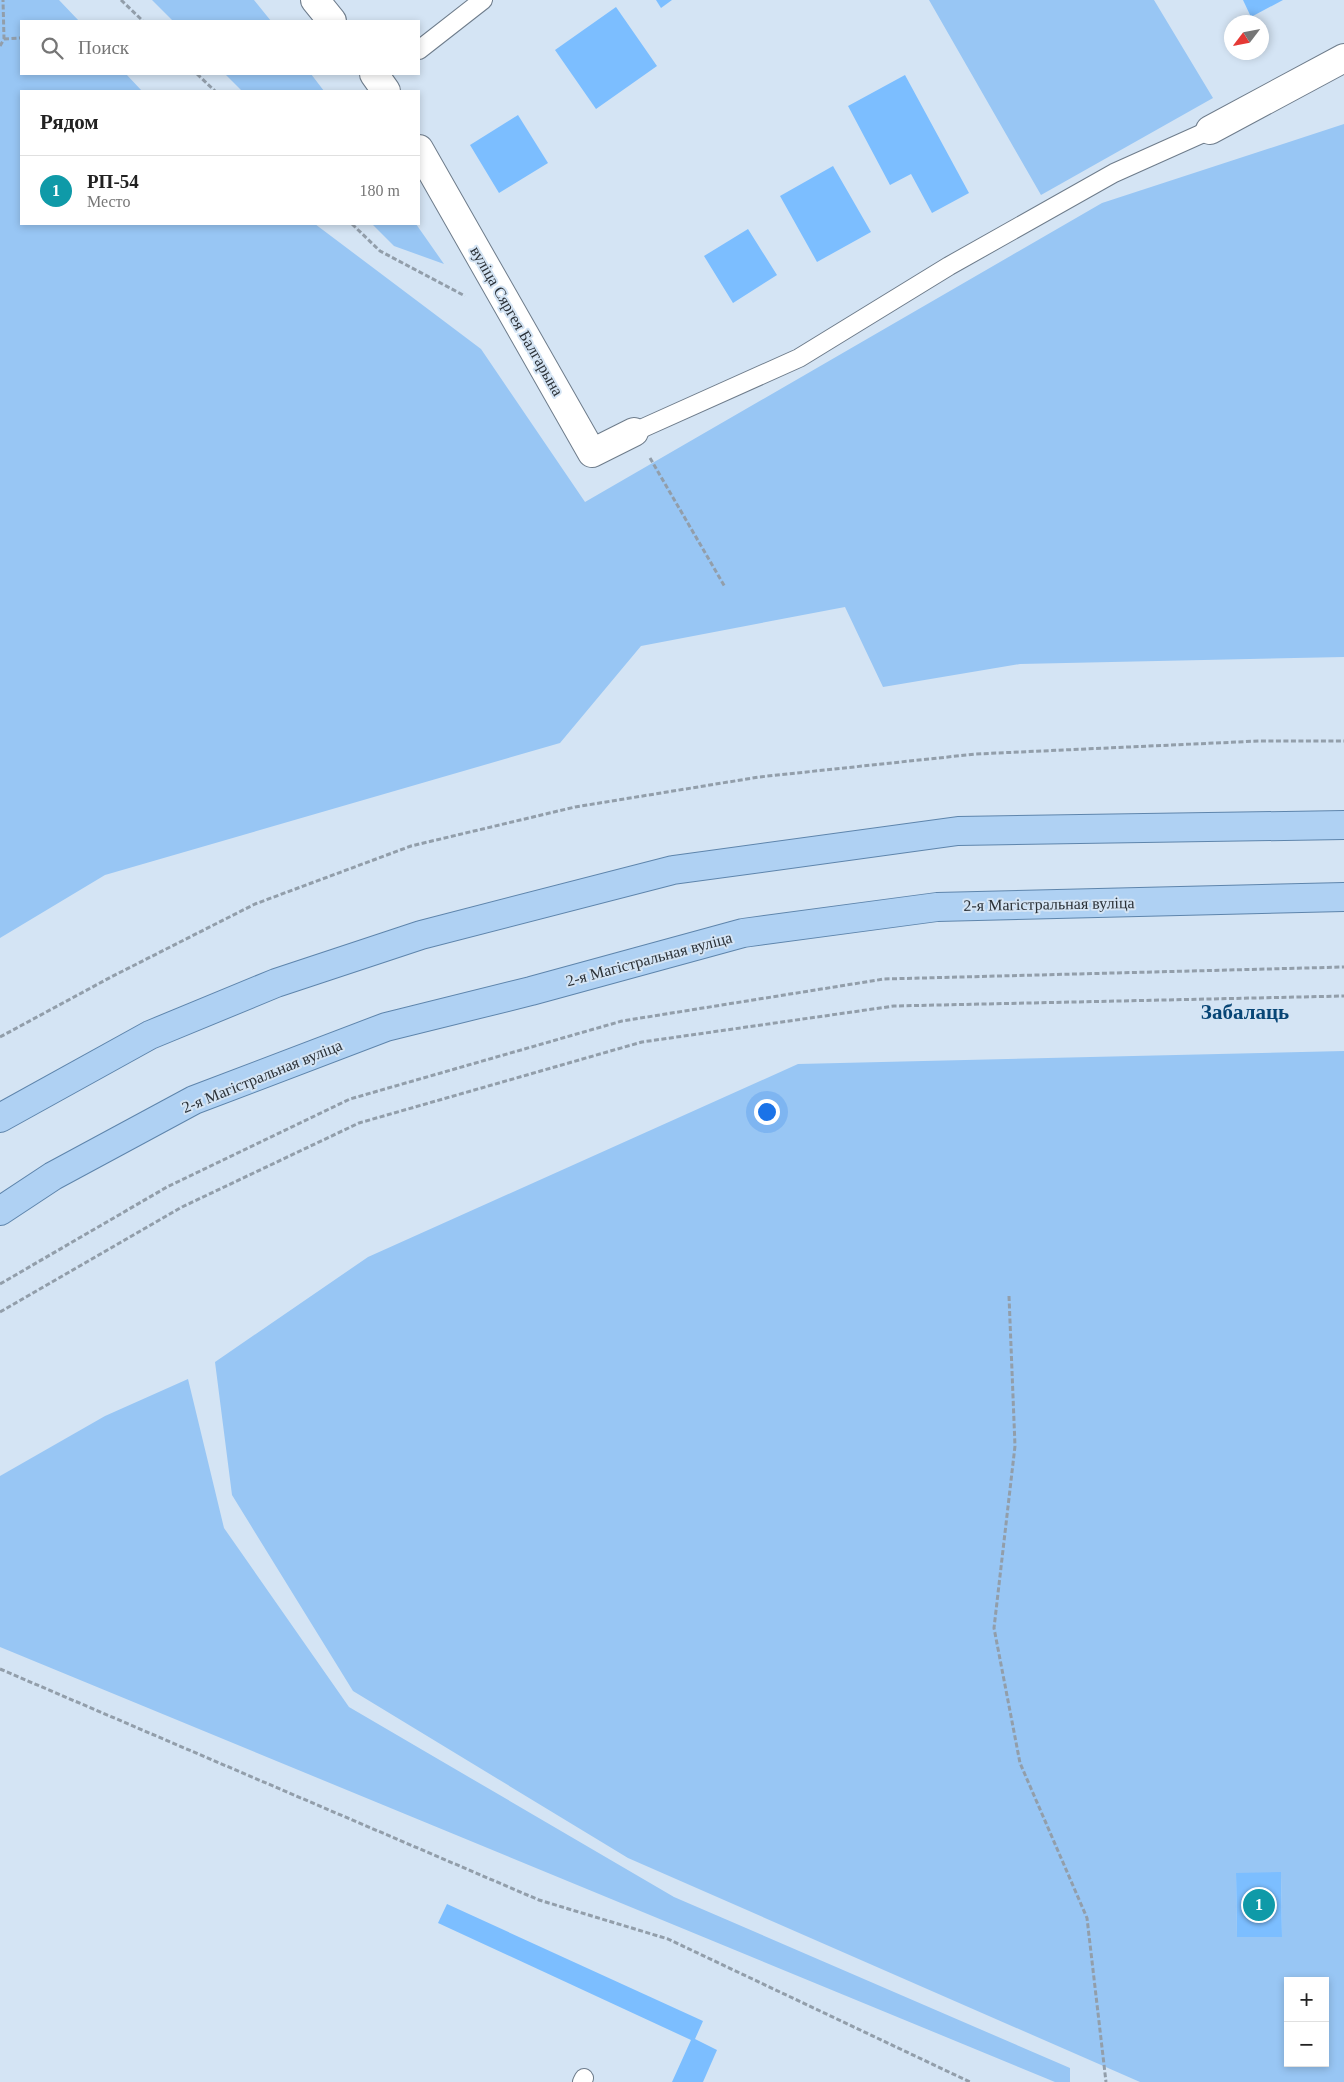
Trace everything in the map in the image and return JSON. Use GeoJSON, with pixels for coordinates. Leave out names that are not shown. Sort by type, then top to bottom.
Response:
{"type":"FeatureCollection","features":[{"type":"Feature","properties":{"kind":"main road"},"geometry":{"type":"LineString","coordinates":[[0,1118],[150,1035],[276,983],[421,935],[673,870],[958,831],[1344,825]]}},
{"type":"Feature","properties":{"kind":"main road","name":"2-я Магістральная вуліца"},"geometry":{"type":"LineString","coordinates":[[0,1211],[53,1176],[194,1100],[376,1031],[743,933],[937,907],[1344,897]]}},
{"type":"Feature","properties":{"kind":"street"},"geometry":{"type":"LineString","coordinates":[[315,0],[331,20]]}},
{"type":"Feature","properties":{"kind":"street"},"geometry":{"type":"LineString","coordinates":[[1210,130],[1344,58]]}},
{"type":"Feature","properties":{"kind":"street","name":"вуліца Сяргея Балгарына"},"geometry":{"type":"LineString","coordinates":[[420,151],[592,453],[634,432]]}},
{"type":"Feature","properties":{"kind":"lane"},"geometry":{"type":"LineString","coordinates":[[420,49],[483,0]]}},
{"type":"Feature","properties":{"kind":"lane"},"geometry":{"type":"LineString","coordinates":[[634,432],[799,358],[949,266],[1114,173],[1210,130]]}},
{"type":"Feature","properties":{"kind":"path"},"geometry":{"type":"LineString","coordinates":[[0,46],[4,39],[3,0]]}},
{"type":"Feature","properties":{"kind":"path"},"geometry":{"type":"LineString","coordinates":[[122,0],[142,20]]}},
{"type":"Feature","properties":{"kind":"path"},"geometry":{"type":"LineString","coordinates":[[4,39],[20,38]]}},
{"type":"Feature","properties":{"kind":"path"},"geometry":{"type":"LineString","coordinates":[[198,75],[214,90]]}},
{"type":"Feature","properties":{"kind":"path"},"geometry":{"type":"LineString","coordinates":[[353,225],[380,251],[467,297]]}},
{"type":"Feature","properties":{"kind":"path"},"geometry":{"type":"LineString","coordinates":[[634,432],[725,588]]}},
{"type":"Feature","properties":{"kind":"path"},"geometry":{"type":"LineString","coordinates":[[0,1037],[111,977],[256,904],[411,846],[575,807],[758,777],[976,754],[1258,741],[1344,742]]}},
{"type":"Feature","properties":{"kind":"path"},"geometry":{"type":"LineString","coordinates":[[0,1284],[167,1187],[350,1099],[622,1021],[884,979],[1344,966]]}},
{"type":"Feature","properties":{"kind":"path"},"geometry":{"type":"LineString","coordinates":[[0,1312],[182,1207],[359,1123],[642,1042],[894,1006],[1344,996]]}},
{"type":"Feature","properties":{"kind":"path"},"geometry":{"type":"LineString","coordinates":[[1009,1296],[1015,1446],[994,1628],[1020,1763],[1087,1918],[1106,2082]]}},
{"type":"Feature","properties":{"kind":"path"},"geometry":{"type":"LineString","coordinates":[[0,1669],[539,1900],[668,1938],[970,2082]]}},
{"type":"Feature","properties":{"kind":"shaded area"},"geometry":{"type":"Polygon","coordinates":[[[0,0],[59,0],[78,20],[20,20],[20,75],[127,75],[141,90],[20,90],[20,225],[316,225],[481,349],[585,502],[1102,203],[1344,124],[1344,657],[1020,664],[883,687],[845,607],[641,646],[560,743],[105,875],[0,938],[0,0]]]}},
{"type":"Feature","properties":{"kind":"shaded area"},"geometry":{"type":"Polygon","coordinates":[[[152,0],[254,0],[270,20],[172,20],[152,0]]]}},
{"type":"Feature","properties":{"kind":"shaded area"},"geometry":{"type":"Polygon","coordinates":[[[929,0],[1154,0],[1213,98],[1041,195],[929,0]]]}},
{"type":"Feature","properties":{"kind":"shaded area"},"geometry":{"type":"Polygon","coordinates":[[[226,75],[312,75],[323,90],[241,90],[226,75]]]}},
{"type":"Feature","properties":{"kind":"shaded area"},"geometry":{"type":"Polygon","coordinates":[[[373,225],[417,225],[444,264],[394,246],[373,225]]]}},
{"type":"Feature","properties":{"kind":"shaded area"},"geometry":{"type":"Polygon","coordinates":[[[1344,1051],[1344,2082],[1140,2082],[628,1858],[353,1691],[232,1495],[215,1362],[368,1257],[798,1064],[1344,1051]],[[1236,1873],[1237,1937],[1282,1937],[1281,1873],[1236,1873]]]}},
{"type":"Feature","properties":{"kind":"shaded area"},"geometry":{"type":"Polygon","coordinates":[[[188,1379],[224,1528],[349,1707],[674,1897],[1070,2068],[1070,2082],[1055,2082],[0,1647],[0,1476],[105,1416],[188,1379]]]}},
{"type":"Feature","properties":{"kind":"building"},"geometry":{"type":"Polygon","coordinates":[[[656,0],[672,0],[661,8],[656,0]]]}},
{"type":"Feature","properties":{"kind":"building"},"geometry":{"type":"Polygon","coordinates":[[[1243,0],[1283,0],[1255,15],[1250,15],[1243,0]]]}},
{"type":"Feature","properties":{"kind":"building"},"geometry":{"type":"Polygon","coordinates":[[[616,7],[657,66],[596,109],[555,50],[616,7]]]}},
{"type":"Feature","properties":{"kind":"building"},"geometry":{"type":"Polygon","coordinates":[[[905,75],[969,193],[932,213],[911,174],[890,185],[848,106],[905,75]]]}},
{"type":"Feature","properties":{"kind":"building"},"geometry":{"type":"Polygon","coordinates":[[[518,115],[548,163],[499,193],[470,145],[518,115]]]}},
{"type":"Feature","properties":{"kind":"building"},"geometry":{"type":"Polygon","coordinates":[[[833,166],[871,232],[817,262],[780,196],[833,166]]]}},
{"type":"Feature","properties":{"kind":"building"},"geometry":{"type":"Polygon","coordinates":[[[748,229],[777,275],[733,303],[704,256],[748,229]]]}},
{"type":"Feature","properties":{"kind":"building"},"geometry":{"type":"Polygon","coordinates":[[[1281,1872],[1282,1937],[1237,1937],[1236,1873],[1281,1872]]]}},
{"type":"Feature","properties":{"kind":"building"},"geometry":{"type":"Polygon","coordinates":[[[447,1904],[703,2021],[695,2039],[717,2050],[703,2082],[672,2082],[691,2040],[438,1923],[447,1904]]]}},
{"type":"Feature","properties":{"kind":"place","name":"РП-54"},"geometry":{"type":"Point","coordinates":[1259,1905]}},
{"type":"Feature","properties":{"kind":"district","name":"Забалаць"},"geometry":{"type":"Point","coordinates":[1245,1012]}}]}
